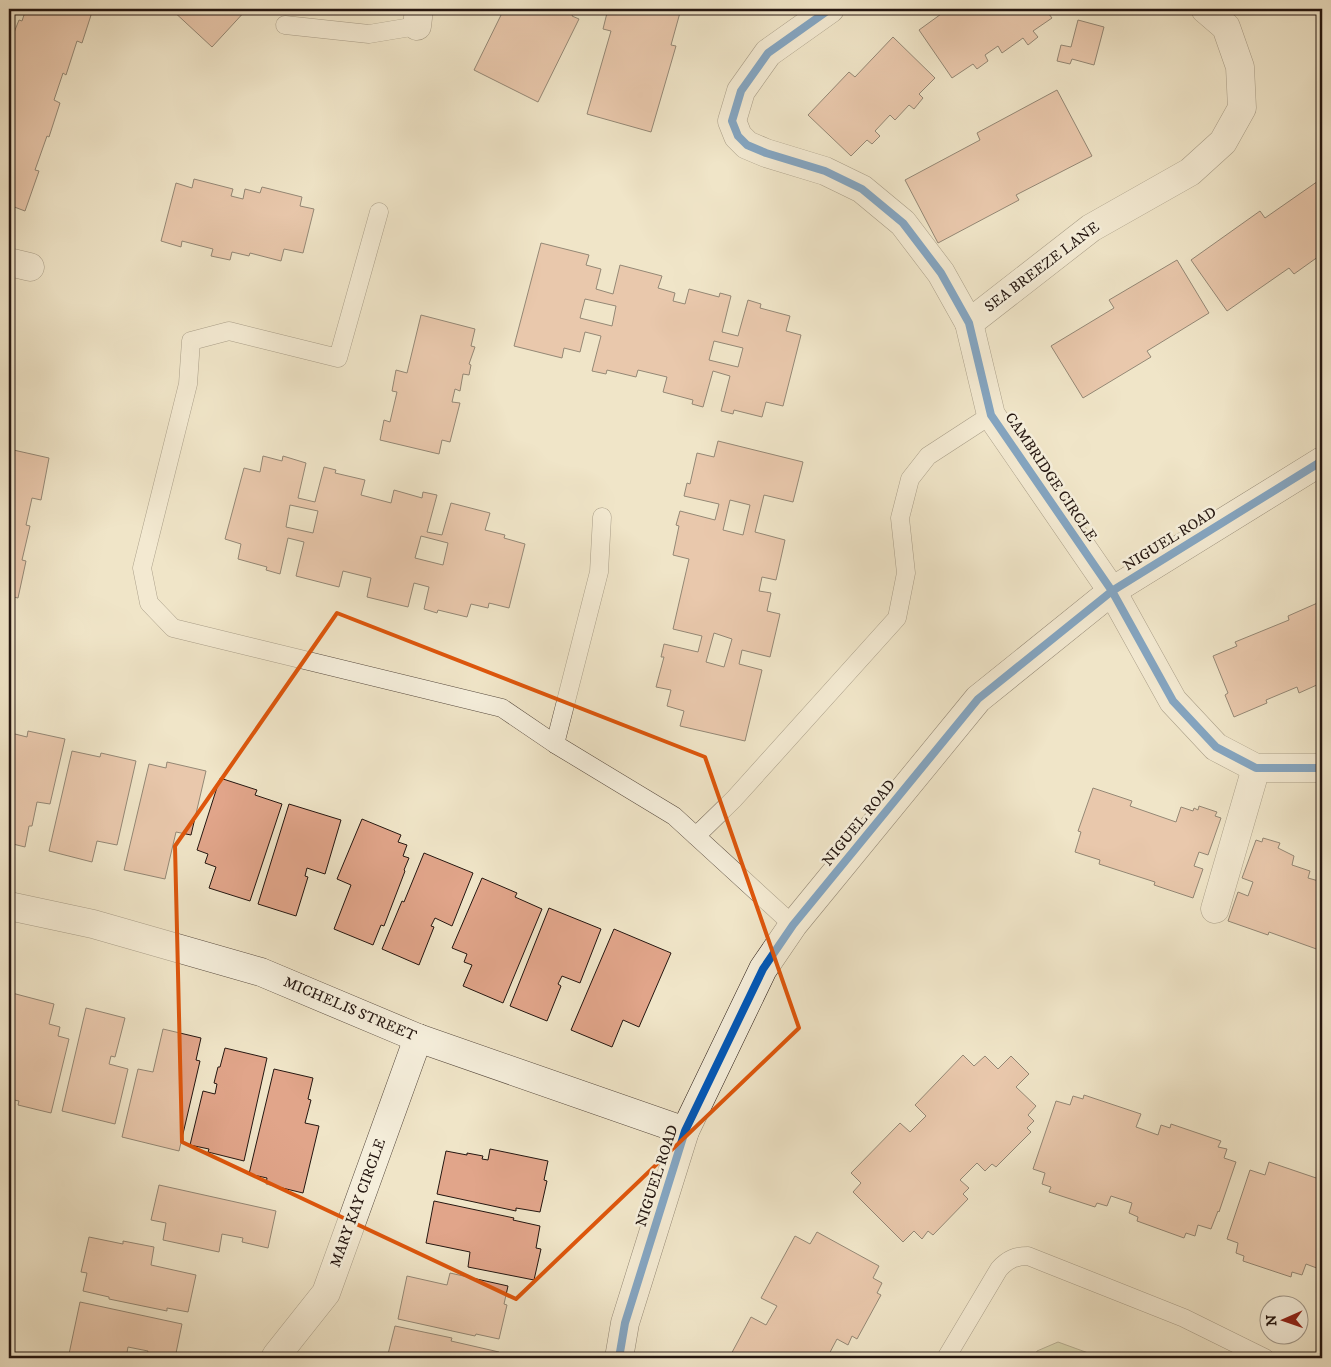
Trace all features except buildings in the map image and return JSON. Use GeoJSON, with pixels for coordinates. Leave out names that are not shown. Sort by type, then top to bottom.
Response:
{"type":"FeatureCollection","features":[{"type":"Feature","properties":{"kind":"street","name":"CAMBRIDGE CIRCLE"},"geometry":{"type":"LineString","coordinates":[[830,9],[768,53],[741,91],[732,121],[738,136],[747,145],[766,153],[825,171],[862,189],[903,224],[941,273],[970,323],[991,415],[1112,591],[1173,701],[1216,747],[1256,768]]}},
{"type":"Feature","properties":{"kind":"street","name":"SEA BREEZE LANE"},"geometry":{"type":"LineString","coordinates":[[970,323],[1090,228],[1190,172],[1223,142],[1242,108],[1240,67],[1226,27],[1205,9]]}},
{"type":"Feature","properties":{"kind":"street","name":"NIGUEL ROAD"},"geometry":{"type":"LineString","coordinates":[[619,1358],[624,1323],[686,1131],[763,969],[793,925],[978,699],[1112,591],[1322,461]]}},
{"type":"Feature","properties":{"kind":"street"},"geometry":{"type":"LineString","coordinates":[[1215,909],[1256,768],[1322,768]]}},
{"type":"Feature","properties":{"kind":"street","name":"MICHELIS STREET"},"geometry":{"type":"LineString","coordinates":[[9,906],[93,924],[261,972],[418,1038],[686,1131]]}},
{"type":"Feature","properties":{"kind":"street","name":"MARY KAY CIRCLE"},"geometry":{"type":"LineString","coordinates":[[276,1356],[326,1293],[418,1038]]}},
{"type":"Feature","properties":{"kind":"lane"},"geometry":{"type":"LineString","coordinates":[[285,25],[369,34],[418,17]]}},
{"type":"Feature","properties":{"kind":"lane"},"geometry":{"type":"LineString","coordinates":[[379,212],[338,358],[229,331],[191,341],[188,384],[142,568],[149,604],[173,628],[502,708],[555,744],[674,816],[793,925]]}},
{"type":"Feature","properties":{"kind":"lane"},"geometry":{"type":"LineString","coordinates":[[696,836],[734,800],[897,618],[906,573],[900,518],[910,479],[928,456],[991,415]]}},
{"type":"Feature","properties":{"kind":"lane"},"geometry":{"type":"LineString","coordinates":[[555,744],[599,572],[602,516]]}},
{"type":"Feature","properties":{"kind":"lane"},"geometry":{"type":"LineString","coordinates":[[946,1358],[999,1269],[1006,1261],[1018,1256],[1028,1256],[1184,1318],[1265,1358]]}},
{"type":"Feature","properties":{"kind":"highlighted area"},"geometry":{"type":"Polygon","coordinates":[[[337,613],[705,757],[799,1028],[516,1299],[182,1142],[175,846],[337,613]]]}},
{"type":"Feature","properties":{"kind":"green space"},"geometry":{"type":"Polygon","coordinates":[[[1058,1342],[1102,1358],[1034,1358],[1037,1351],[1058,1342]]]}},
{"type":"Feature","properties":{"kind":"cycle path"},"geometry":{"type":"LineString","coordinates":[[830,9],[768,53],[741,91],[732,121],[738,136],[747,145],[766,153],[825,171],[862,189],[903,223],[941,273],[969,323],[991,415],[1112,591],[1173,701],[1216,747],[1256,768],[1322,768]]}},
{"type":"Feature","properties":{"kind":"cycle path"},"geometry":{"type":"LineString","coordinates":[[619,1358],[625,1323],[685,1131],[763,969],[793,925],[978,699],[1112,591],[1322,461]]}}]}
